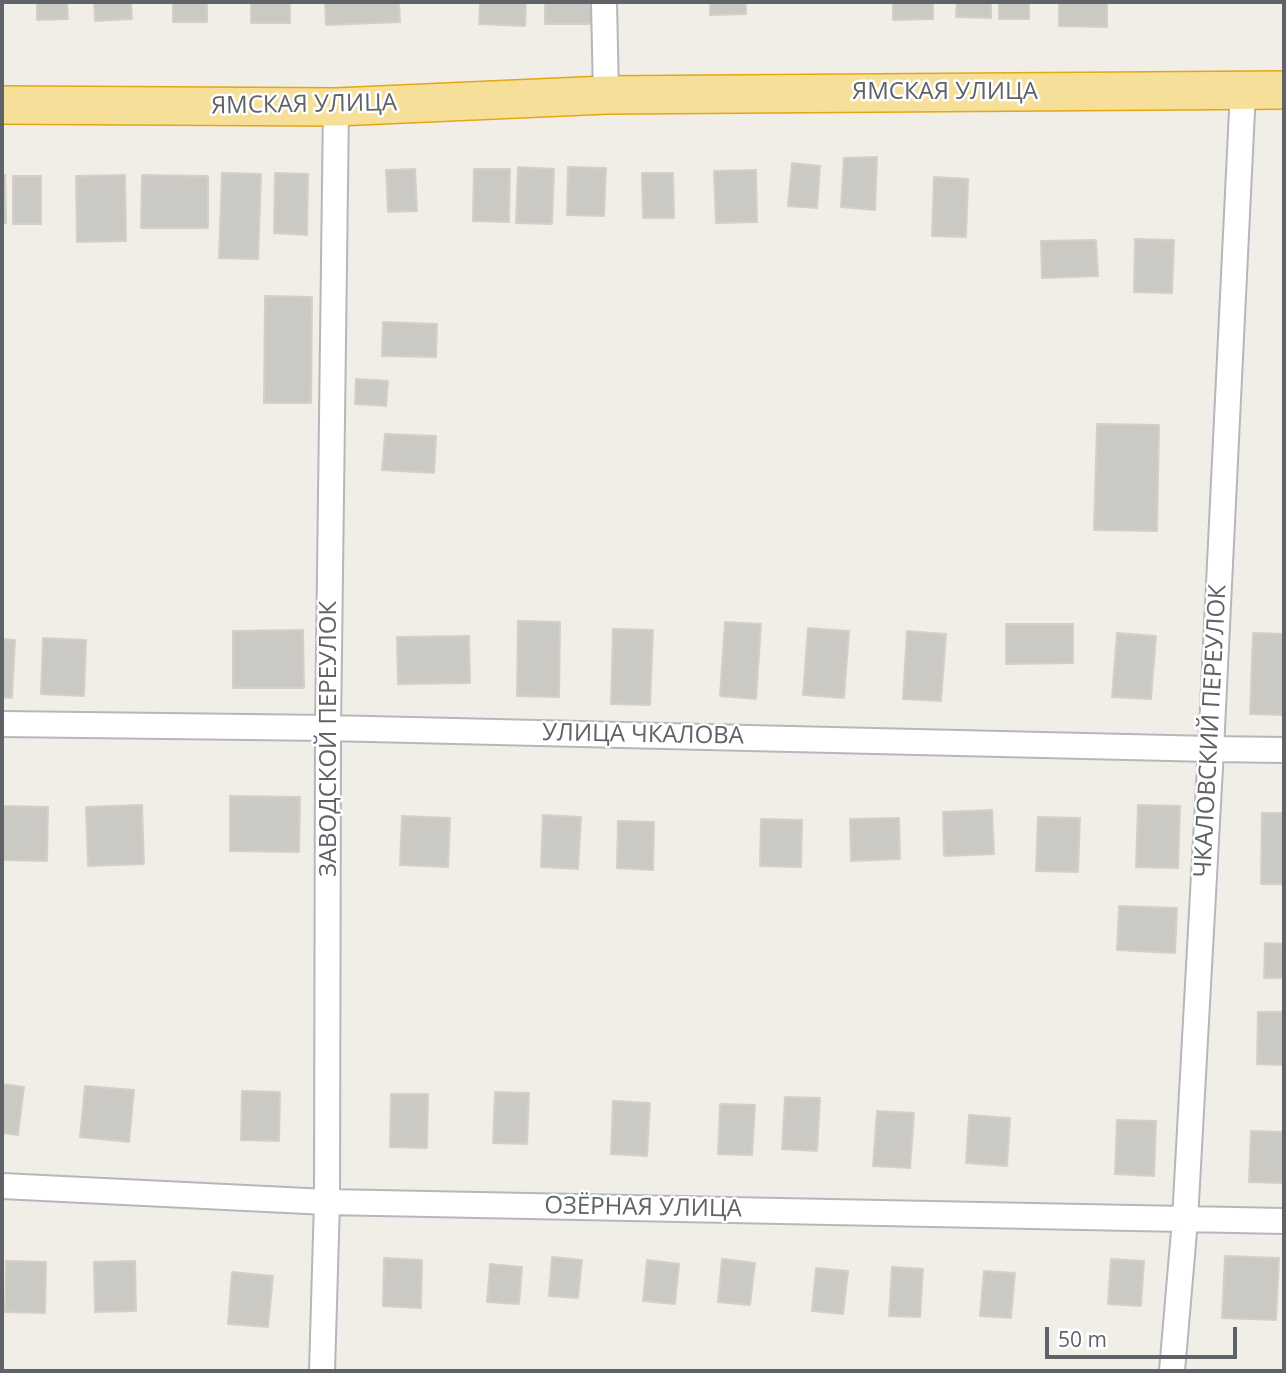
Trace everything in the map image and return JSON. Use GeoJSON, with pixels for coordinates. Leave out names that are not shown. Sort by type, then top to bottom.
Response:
{"type":"FeatureCollection","features":[{"type":"Feature","properties":{"kind":"highway","name":"ЯМСКАЯ УЛИЦА"},"geometry":{"type":"LineString","coordinates":[[2,105],[336,107],[606,95],[1284,90]]}},
{"type":"Feature","properties":{"kind":"street"},"geometry":{"type":"LineString","coordinates":[[604,2],[606,95]]}},
{"type":"Feature","properties":{"kind":"street","name":"ЧКАЛОВСКИЙ ПЕРЕУЛОК"},"geometry":{"type":"LineString","coordinates":[[1172,1371],[1185,1220],[1243,90]]}},
{"type":"Feature","properties":{"kind":"street","name":"ЗАВОДСКОЙ ПЕРЕУЛОК"},"geometry":{"type":"LineString","coordinates":[[322,1371],[327,1202],[328,728],[336,107]]}},
{"type":"Feature","properties":{"kind":"street","name":"УЛИЦА ЧКАЛОВА"},"geometry":{"type":"LineString","coordinates":[[2,724],[328,728],[1284,750]]}},
{"type":"Feature","properties":{"kind":"street","name":"ОЗЁРНАЯ УЛИЦА"},"geometry":{"type":"LineString","coordinates":[[2,1186],[327,1202],[1284,1221]]}},
{"type":"Feature","properties":{"kind":"building"},"geometry":{"type":"Polygon","coordinates":[[[37,2],[67,2],[68,19],[37,20],[37,2]]]}},
{"type":"Feature","properties":{"kind":"building"},"geometry":{"type":"Polygon","coordinates":[[[94,2],[131,2],[132,19],[95,21],[94,2]]]}},
{"type":"Feature","properties":{"kind":"building"},"geometry":{"type":"Polygon","coordinates":[[[173,2],[207,2],[207,22],[173,22],[173,2]]]}},
{"type":"Feature","properties":{"kind":"building"},"geometry":{"type":"Polygon","coordinates":[[[251,2],[290,2],[290,23],[251,23],[251,2]]]}},
{"type":"Feature","properties":{"kind":"building"},"geometry":{"type":"Polygon","coordinates":[[[325,2],[399,2],[400,22],[326,25],[325,2]]]}},
{"type":"Feature","properties":{"kind":"building"},"geometry":{"type":"Polygon","coordinates":[[[480,2],[526,2],[525,26],[479,24],[480,2]]]}},
{"type":"Feature","properties":{"kind":"building"},"geometry":{"type":"Polygon","coordinates":[[[545,2],[595,2],[595,24],[545,24],[545,2]]]}},
{"type":"Feature","properties":{"kind":"building"},"geometry":{"type":"Polygon","coordinates":[[[710,2],[746,2],[746,14],[710,15],[710,2]]]}},
{"type":"Feature","properties":{"kind":"building"},"geometry":{"type":"Polygon","coordinates":[[[893,2],[933,2],[933,19],[893,20],[893,2]]]}},
{"type":"Feature","properties":{"kind":"building"},"geometry":{"type":"Polygon","coordinates":[[[957,2],[991,2],[991,18],[956,17],[957,2]]]}},
{"type":"Feature","properties":{"kind":"building"},"geometry":{"type":"Polygon","coordinates":[[[999,2],[1029,2],[1029,19],[999,19],[999,2]]]}},
{"type":"Feature","properties":{"kind":"building"},"geometry":{"type":"Polygon","coordinates":[[[1059,2],[1107,2],[1107,27],[1059,26],[1059,2]]]}},
{"type":"Feature","properties":{"kind":"building"},"geometry":{"type":"Polygon","coordinates":[[[877,157],[875,210],[841,207],[844,158],[877,157]]]}},
{"type":"Feature","properties":{"kind":"building"},"geometry":{"type":"Polygon","coordinates":[[[792,163],[820,166],[817,208],[788,206],[792,163]]]}},
{"type":"Feature","properties":{"kind":"building"},"geometry":{"type":"Polygon","coordinates":[[[518,167],[554,169],[552,224],[516,223],[518,167]]]}},
{"type":"Feature","properties":{"kind":"building"},"geometry":{"type":"Polygon","coordinates":[[[568,167],[606,168],[604,216],[567,215],[568,167]]]}},
{"type":"Feature","properties":{"kind":"building"},"geometry":{"type":"Polygon","coordinates":[[[415,169],[417,211],[388,212],[386,170],[415,169]]]}},
{"type":"Feature","properties":{"kind":"building"},"geometry":{"type":"Polygon","coordinates":[[[474,169],[510,169],[509,222],[473,221],[474,169]]]}},
{"type":"Feature","properties":{"kind":"building"},"geometry":{"type":"Polygon","coordinates":[[[756,170],[757,222],[716,223],[714,171],[756,170]]]}},
{"type":"Feature","properties":{"kind":"building"},"geometry":{"type":"Polygon","coordinates":[[[222,173],[261,174],[258,259],[219,258],[222,173]]]}},
{"type":"Feature","properties":{"kind":"building"},"geometry":{"type":"Polygon","coordinates":[[[275,173],[308,174],[307,235],[274,233],[275,173]]]}},
{"type":"Feature","properties":{"kind":"building"},"geometry":{"type":"Polygon","coordinates":[[[642,173],[673,173],[674,218],[643,218],[642,173]]]}},
{"type":"Feature","properties":{"kind":"building"},"geometry":{"type":"Polygon","coordinates":[[[2,175],[5,175],[6,223],[2,223],[2,175]]]}},
{"type":"Feature","properties":{"kind":"building"},"geometry":{"type":"Polygon","coordinates":[[[125,175],[126,241],[77,242],[76,176],[125,175]]]}},
{"type":"Feature","properties":{"kind":"building"},"geometry":{"type":"Polygon","coordinates":[[[142,175],[208,176],[208,228],[141,228],[142,175]]]}},
{"type":"Feature","properties":{"kind":"building"},"geometry":{"type":"Polygon","coordinates":[[[13,176],[41,176],[41,224],[13,224],[13,176]]]}},
{"type":"Feature","properties":{"kind":"building"},"geometry":{"type":"Polygon","coordinates":[[[934,177],[968,179],[966,237],[932,236],[934,177]]]}},
{"type":"Feature","properties":{"kind":"building"},"geometry":{"type":"Polygon","coordinates":[[[1135,239],[1174,240],[1172,293],[1134,292],[1135,239]]]}},
{"type":"Feature","properties":{"kind":"building"},"geometry":{"type":"Polygon","coordinates":[[[1096,240],[1098,276],[1042,278],[1041,241],[1096,240]]]}},
{"type":"Feature","properties":{"kind":"building"},"geometry":{"type":"Polygon","coordinates":[[[265,296],[312,297],[311,403],[264,403],[265,296]]]}},
{"type":"Feature","properties":{"kind":"building"},"geometry":{"type":"Polygon","coordinates":[[[383,322],[437,324],[436,357],[382,356],[383,322]]]}},
{"type":"Feature","properties":{"kind":"building"},"geometry":{"type":"Polygon","coordinates":[[[356,379],[388,381],[386,406],[355,404],[356,379]]]}},
{"type":"Feature","properties":{"kind":"building"},"geometry":{"type":"Polygon","coordinates":[[[1097,424],[1159,425],[1157,531],[1094,530],[1097,424]]]}},
{"type":"Feature","properties":{"kind":"building"},"geometry":{"type":"Polygon","coordinates":[[[385,434],[436,436],[434,473],[382,470],[385,434]]]}},
{"type":"Feature","properties":{"kind":"building"},"geometry":{"type":"Polygon","coordinates":[[[518,621],[560,622],[559,697],[517,696],[518,621]]]}},
{"type":"Feature","properties":{"kind":"building"},"geometry":{"type":"Polygon","coordinates":[[[725,622],[761,624],[756,699],[720,696],[725,622]]]}},
{"type":"Feature","properties":{"kind":"building"},"geometry":{"type":"Polygon","coordinates":[[[1006,624],[1073,624],[1073,663],[1006,664],[1006,624]]]}},
{"type":"Feature","properties":{"kind":"building"},"geometry":{"type":"Polygon","coordinates":[[[808,628],[849,631],[844,698],[803,695],[808,628]]]}},
{"type":"Feature","properties":{"kind":"building"},"geometry":{"type":"Polygon","coordinates":[[[613,629],[653,630],[650,705],[611,704],[613,629]]]}},
{"type":"Feature","properties":{"kind":"building"},"geometry":{"type":"Polygon","coordinates":[[[303,630],[304,688],[233,688],[233,631],[303,630]]]}},
{"type":"Feature","properties":{"kind":"building"},"geometry":{"type":"Polygon","coordinates":[[[907,631],[946,634],[941,701],[903,699],[907,631]]]}},
{"type":"Feature","properties":{"kind":"building"},"geometry":{"type":"Polygon","coordinates":[[[1117,633],[1156,636],[1151,699],[1112,697],[1117,633]]]}},
{"type":"Feature","properties":{"kind":"building"},"geometry":{"type":"Polygon","coordinates":[[[1253,633],[1284,634],[1284,715],[1250,714],[1253,633]]]}},
{"type":"Feature","properties":{"kind":"building"},"geometry":{"type":"Polygon","coordinates":[[[469,636],[470,683],[398,684],[397,637],[469,636]]]}},
{"type":"Feature","properties":{"kind":"building"},"geometry":{"type":"Polygon","coordinates":[[[43,638],[86,640],[84,696],[41,694],[43,638]]]}},
{"type":"Feature","properties":{"kind":"building"},"geometry":{"type":"Polygon","coordinates":[[[2,639],[15,640],[12,698],[2,697],[2,639]]]}},
{"type":"Feature","properties":{"kind":"building"},"geometry":{"type":"Polygon","coordinates":[[[230,796],[300,797],[299,852],[230,851],[230,796]]]}},
{"type":"Feature","properties":{"kind":"building"},"geometry":{"type":"Polygon","coordinates":[[[142,805],[144,864],[88,866],[86,807],[142,805]]]}},
{"type":"Feature","properties":{"kind":"building"},"geometry":{"type":"Polygon","coordinates":[[[1138,805],[1180,806],[1178,868],[1136,867],[1138,805]]]}},
{"type":"Feature","properties":{"kind":"building"},"geometry":{"type":"Polygon","coordinates":[[[2,806],[48,807],[47,861],[2,860],[2,806]]]}},
{"type":"Feature","properties":{"kind":"building"},"geometry":{"type":"Polygon","coordinates":[[[992,810],[994,854],[944,856],[943,812],[992,810]]]}},
{"type":"Feature","properties":{"kind":"building"},"geometry":{"type":"Polygon","coordinates":[[[1262,813],[1284,813],[1284,884],[1261,884],[1262,813]]]}},
{"type":"Feature","properties":{"kind":"building"},"geometry":{"type":"Polygon","coordinates":[[[543,815],[581,817],[578,869],[541,867],[543,815]]]}},
{"type":"Feature","properties":{"kind":"building"},"geometry":{"type":"Polygon","coordinates":[[[402,816],[450,818],[448,867],[400,865],[402,816]]]}},
{"type":"Feature","properties":{"kind":"building"},"geometry":{"type":"Polygon","coordinates":[[[1038,817],[1080,818],[1078,872],[1036,871],[1038,817]]]}},
{"type":"Feature","properties":{"kind":"building"},"geometry":{"type":"Polygon","coordinates":[[[899,818],[900,859],[851,861],[850,819],[899,818]]]}},
{"type":"Feature","properties":{"kind":"building"},"geometry":{"type":"Polygon","coordinates":[[[761,819],[802,820],[801,867],[760,866],[761,819]]]}},
{"type":"Feature","properties":{"kind":"building"},"geometry":{"type":"Polygon","coordinates":[[[618,821],[654,822],[653,870],[617,868],[618,821]]]}},
{"type":"Feature","properties":{"kind":"building"},"geometry":{"type":"Polygon","coordinates":[[[1119,906],[1177,908],[1175,953],[1117,950],[1119,906]]]}},
{"type":"Feature","properties":{"kind":"building"},"geometry":{"type":"Polygon","coordinates":[[[1265,943],[1284,944],[1284,978],[1264,978],[1265,943]]]}},
{"type":"Feature","properties":{"kind":"building"},"geometry":{"type":"Polygon","coordinates":[[[1258,1012],[1284,1012],[1284,1065],[1257,1064],[1258,1012]]]}},
{"type":"Feature","properties":{"kind":"building"},"geometry":{"type":"Polygon","coordinates":[[[2,1084],[24,1087],[18,1135],[2,1133],[2,1084]]]}},
{"type":"Feature","properties":{"kind":"building"},"geometry":{"type":"Polygon","coordinates":[[[85,1086],[134,1090],[129,1142],[80,1137],[85,1086]]]}},
{"type":"Feature","properties":{"kind":"building"},"geometry":{"type":"Polygon","coordinates":[[[242,1091],[280,1092],[279,1141],[241,1140],[242,1091]]]}},
{"type":"Feature","properties":{"kind":"building"},"geometry":{"type":"Polygon","coordinates":[[[495,1092],[529,1093],[527,1144],[493,1143],[495,1092]]]}},
{"type":"Feature","properties":{"kind":"building"},"geometry":{"type":"Polygon","coordinates":[[[391,1094],[428,1094],[427,1148],[390,1147],[391,1094]]]}},
{"type":"Feature","properties":{"kind":"building"},"geometry":{"type":"Polygon","coordinates":[[[785,1097],[820,1098],[817,1151],[782,1149],[785,1097]]]}},
{"type":"Feature","properties":{"kind":"building"},"geometry":{"type":"Polygon","coordinates":[[[613,1101],[650,1103],[647,1156],[611,1154],[613,1101]]]}},
{"type":"Feature","properties":{"kind":"building"},"geometry":{"type":"Polygon","coordinates":[[[720,1104],[755,1105],[752,1155],[718,1154],[720,1104]]]}},
{"type":"Feature","properties":{"kind":"building"},"geometry":{"type":"Polygon","coordinates":[[[877,1111],[914,1113],[910,1168],[873,1166],[877,1111]]]}},
{"type":"Feature","properties":{"kind":"building"},"geometry":{"type":"Polygon","coordinates":[[[969,1115],[1010,1118],[1007,1166],[966,1163],[969,1115]]]}},
{"type":"Feature","properties":{"kind":"building"},"geometry":{"type":"Polygon","coordinates":[[[1117,1120],[1156,1121],[1154,1176],[1115,1174],[1117,1120]]]}},
{"type":"Feature","properties":{"kind":"building"},"geometry":{"type":"Polygon","coordinates":[[[1251,1131],[1284,1132],[1284,1183],[1249,1182],[1251,1131]]]}},
{"type":"Feature","properties":{"kind":"building"},"geometry":{"type":"Polygon","coordinates":[[[1225,1256],[1279,1258],[1276,1320],[1222,1318],[1225,1256]]]}},
{"type":"Feature","properties":{"kind":"building"},"geometry":{"type":"Polygon","coordinates":[[[552,1257],[582,1260],[578,1298],[549,1296],[552,1257]]]}},
{"type":"Feature","properties":{"kind":"building"},"geometry":{"type":"Polygon","coordinates":[[[384,1258],[422,1260],[421,1308],[383,1306],[384,1258]]]}},
{"type":"Feature","properties":{"kind":"building"},"geometry":{"type":"Polygon","coordinates":[[[722,1259],[755,1263],[750,1305],[718,1302],[722,1259]]]}},
{"type":"Feature","properties":{"kind":"building"},"geometry":{"type":"Polygon","coordinates":[[[1111,1259],[1144,1261],[1141,1306],[1108,1304],[1111,1259]]]}},
{"type":"Feature","properties":{"kind":"building"},"geometry":{"type":"Polygon","coordinates":[[[647,1260],[679,1264],[675,1304],[643,1301],[647,1260]]]}},
{"type":"Feature","properties":{"kind":"building"},"geometry":{"type":"Polygon","coordinates":[[[6,1261],[46,1262],[45,1313],[5,1312],[6,1261]]]}},
{"type":"Feature","properties":{"kind":"building"},"geometry":{"type":"Polygon","coordinates":[[[135,1261],[136,1311],[95,1312],[94,1262],[135,1261]]]}},
{"type":"Feature","properties":{"kind":"building"},"geometry":{"type":"Polygon","coordinates":[[[490,1264],[522,1267],[519,1304],[487,1302],[490,1264]]]}},
{"type":"Feature","properties":{"kind":"building"},"geometry":{"type":"Polygon","coordinates":[[[892,1267],[923,1269],[920,1317],[889,1316],[892,1267]]]}},
{"type":"Feature","properties":{"kind":"building"},"geometry":{"type":"Polygon","coordinates":[[[816,1268],[848,1271],[843,1314],[812,1311],[816,1268]]]}},
{"type":"Feature","properties":{"kind":"building"},"geometry":{"type":"Polygon","coordinates":[[[984,1271],[1015,1273],[1011,1318],[980,1316],[984,1271]]]}},
{"type":"Feature","properties":{"kind":"building"},"geometry":{"type":"Polygon","coordinates":[[[232,1272],[273,1276],[268,1327],[228,1324],[232,1272]]]}}]}
